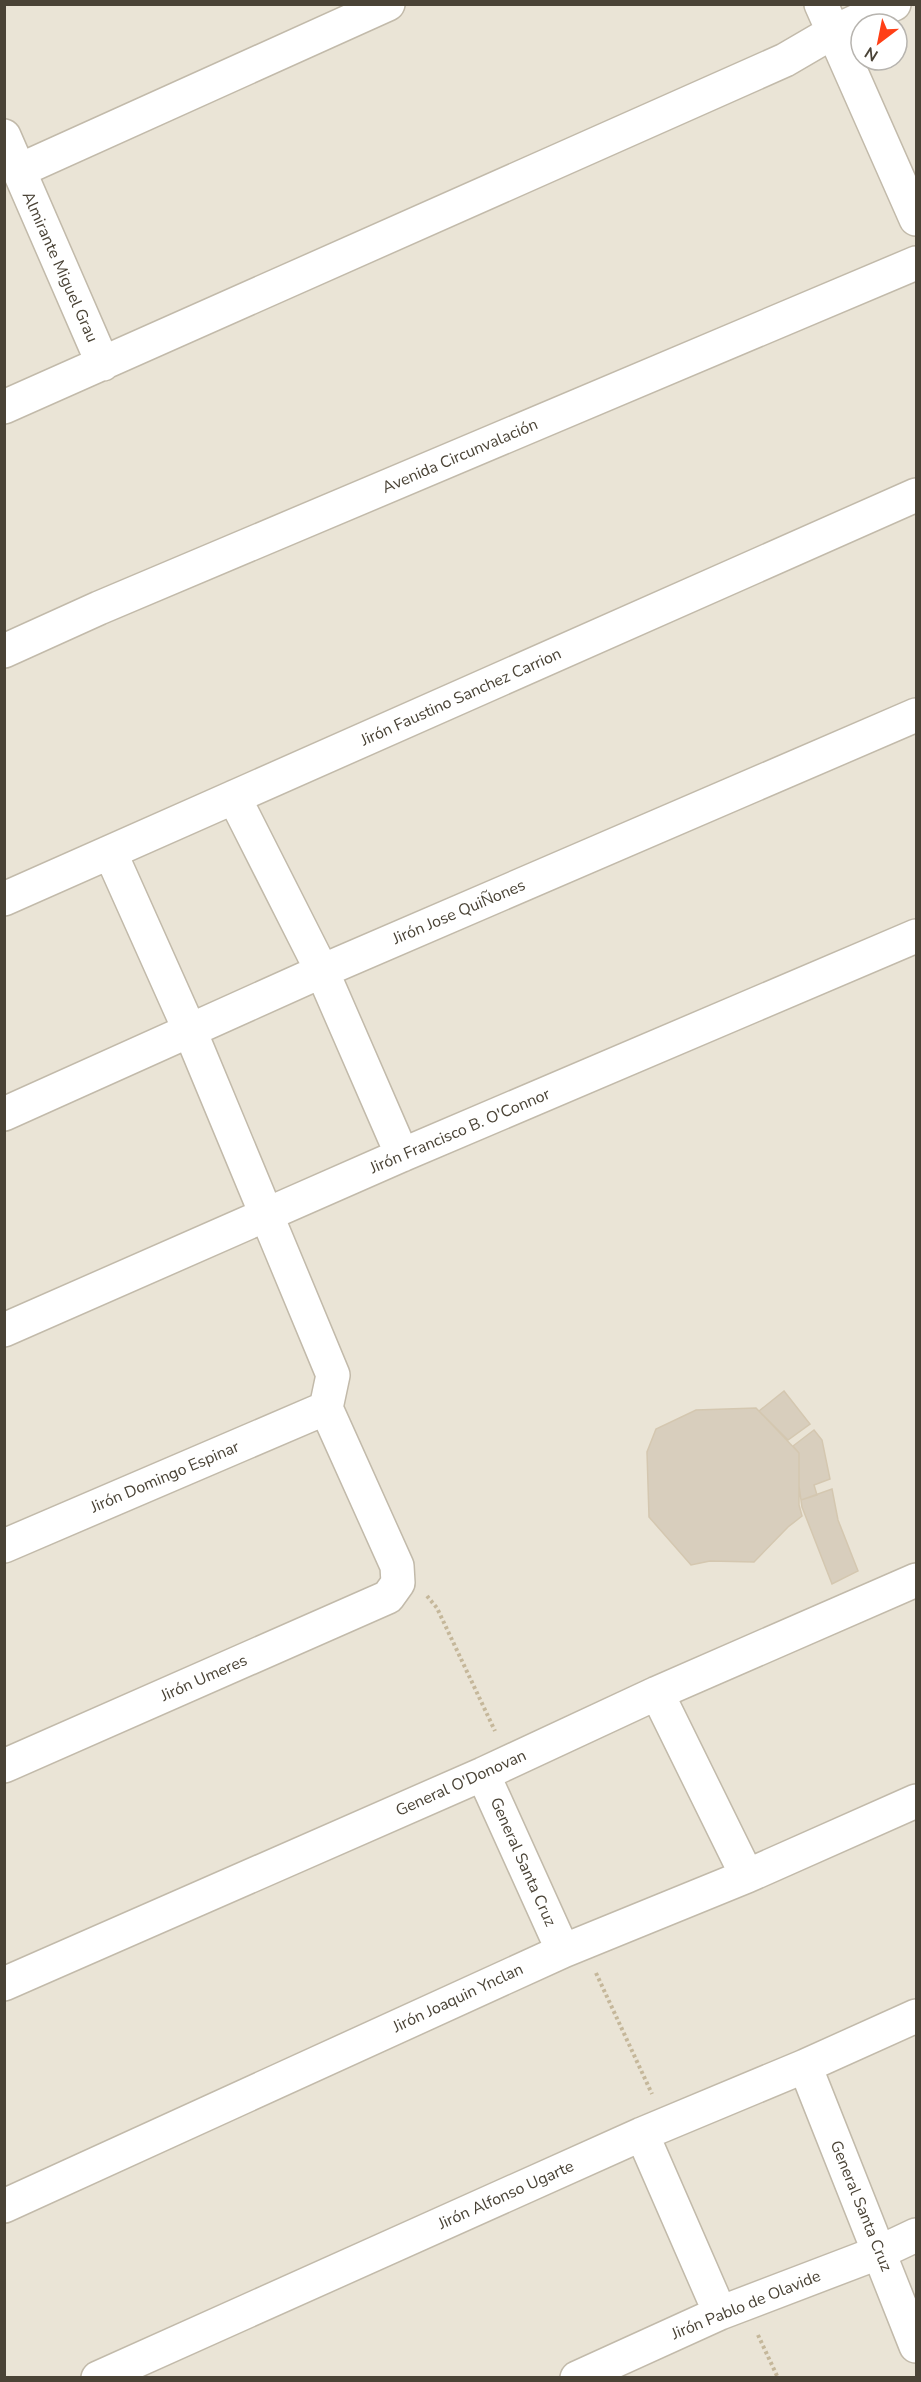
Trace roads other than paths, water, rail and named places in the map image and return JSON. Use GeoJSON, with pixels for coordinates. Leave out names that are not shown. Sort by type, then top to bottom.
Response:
{"type":"FeatureCollection","features":[{"type":"Feature","properties":{"kind":"street"},"geometry":{"type":"LineString","coordinates":[[18,171],[388,4]]}},
{"type":"Feature","properties":{"kind":"street"},"geometry":{"type":"LineString","coordinates":[[4,407],[785,60],[827,18],[894,4]]}},
{"type":"Feature","properties":{"kind":"street"},"geometry":{"type":"LineString","coordinates":[[827,18],[916,219]]}},
{"type":"Feature","properties":{"kind":"street","name":"Almirante Miguel Grau"},"geometry":{"type":"LineString","coordinates":[[4,136],[103,364]]}},
{"type":"Feature","properties":{"kind":"street","name":"Avenida Circunvalación"},"geometry":{"type":"LineString","coordinates":[[4,651],[99,608],[916,263]]}},
{"type":"Feature","properties":{"kind":"street","name":"Jirón Faustino Sanchez Carrion"},"geometry":{"type":"LineString","coordinates":[[4,898],[916,495]]}},
{"type":"Feature","properties":{"kind":"street","name":"Jirón Jose QuiÑones"},"geometry":{"type":"LineString","coordinates":[[4,1114],[322,971],[916,715]]}},
{"type":"Feature","properties":{"kind":"street"},"geometry":{"type":"LineString","coordinates":[[234,797],[322,971],[402,1155]]}},
{"type":"Feature","properties":{"kind":"street"},"geometry":{"type":"LineString","coordinates":[[110,852],[190,1031],[333,1375],[326,1407]]}},
{"type":"Feature","properties":{"kind":"street","name":"Jirón Francisco B. O'Connor"},"geometry":{"type":"LineString","coordinates":[[4,1330],[402,1155],[916,936]]}},
{"type":"Feature","properties":{"kind":"street","name":"Jirón Domingo Espinar"},"geometry":{"type":"LineString","coordinates":[[4,1546],[326,1407]]}},
{"type":"Feature","properties":{"kind":"street","name":"Jirón Umeres"},"geometry":{"type":"LineString","coordinates":[[4,1766],[388,1597],[398,1583],[397,1566],[326,1407]]}},
{"type":"Feature","properties":{"kind":"street","name":"General O'Donovan"},"geometry":{"type":"LineString","coordinates":[[4,1984],[916,1580]]}},
{"type":"Feature","properties":{"kind":"street"},"geometry":{"type":"LineString","coordinates":[[657,1693],[747,1876]]}},
{"type":"Feature","properties":{"kind":"street","name":"General Santa Cruz"},"geometry":{"type":"LineString","coordinates":[[496,1768],[572,1947]]}},
{"type":"Feature","properties":{"kind":"street","name":"Jirón Joaquin Ynclan"},"geometry":{"type":"LineString","coordinates":[[4,2206],[572,1947],[747,1876],[916,1801]]}},
{"type":"Feature","properties":{"kind":"street","name":"Jirón Alfonso Ugarte"},"geometry":{"type":"LineString","coordinates":[[98,2378],[654,2129],[806,2066],[916,2016]]}},
{"type":"Feature","properties":{"kind":"street","name":"General Santa Cruz"},"geometry":{"type":"LineString","coordinates":[[806,2066],[916,2346]]}},
{"type":"Feature","properties":{"kind":"street"},"geometry":{"type":"LineString","coordinates":[[654,2129],[732,2308]]}},
{"type":"Feature","properties":{"kind":"street","name":"Jirón Pablo de Olavide"},"geometry":{"type":"LineString","coordinates":[[577,2378],[732,2308],[880,2252],[916,2235]]}}]}
